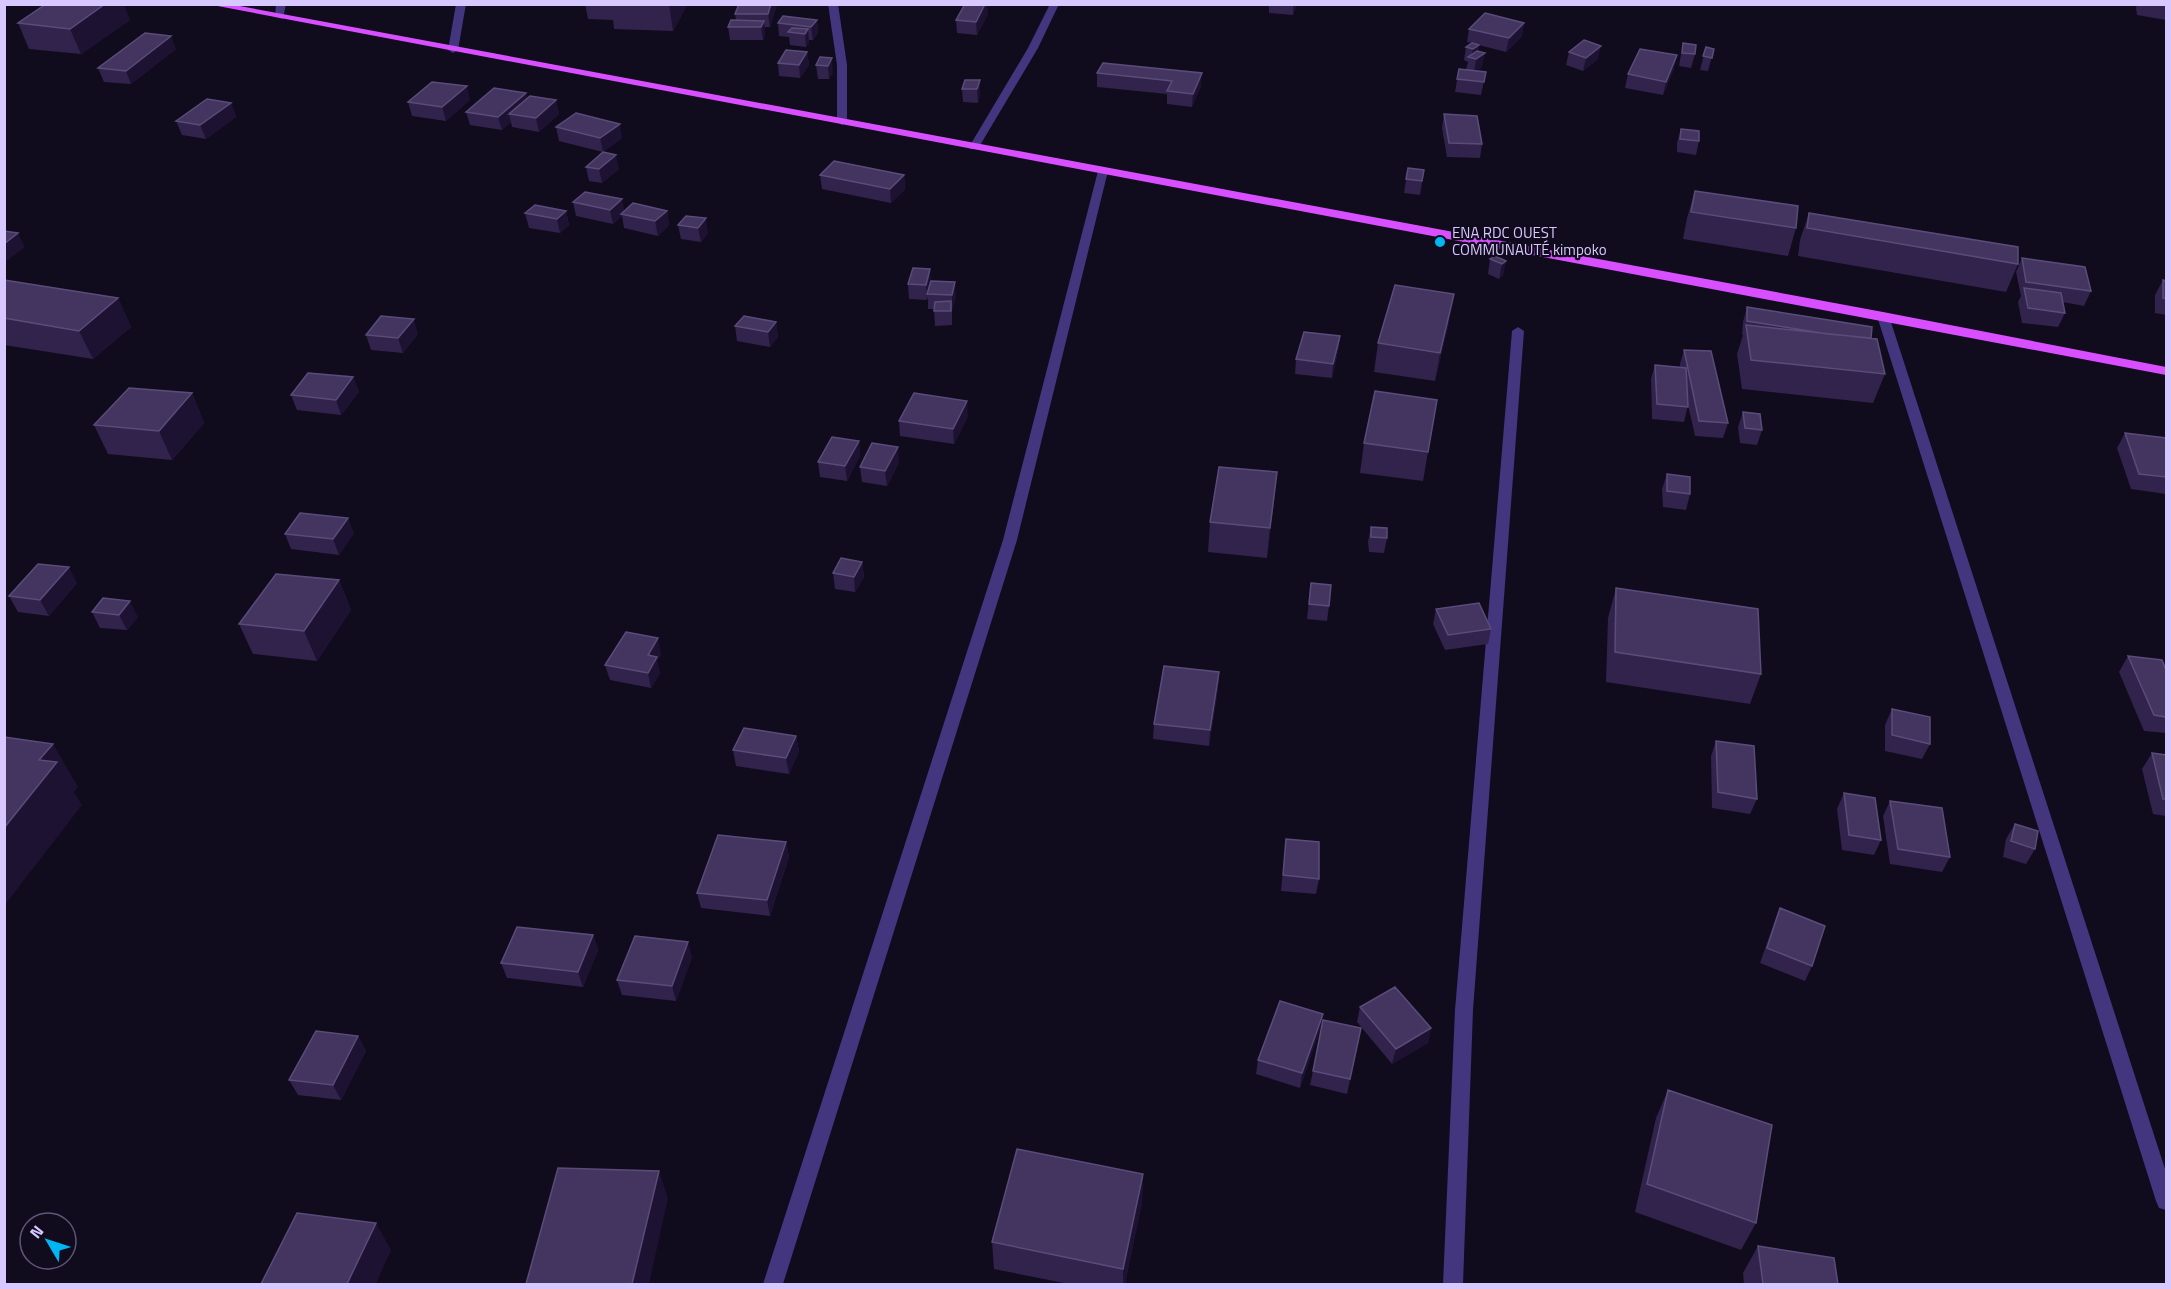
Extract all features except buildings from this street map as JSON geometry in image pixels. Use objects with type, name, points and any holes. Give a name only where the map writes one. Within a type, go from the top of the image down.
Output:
[{"type":"main road","points":[[211,4],[1883,316],[2166,371]]},
{"type":"street","points":[[280,17],[282,4]]},
{"type":"street","points":[[453,50],[461,4]]},
{"type":"street","points":[[833,4],[842,65],[842,122]]},
{"type":"street","points":[[974,147],[1033,48],[1055,4]]},
{"type":"street","points":[[773,1284],[1010,540],[1103,171]]},
{"type":"street","points":[[1883,316],[2166,1201]]},
{"type":"street","points":[[1453,1284],[1464,1010],[1518,331]]},
{"type":"place","name":"ENA RDC OUEST COMMUNAUTÉ kimpoko","points":[[1440,242]]}]
